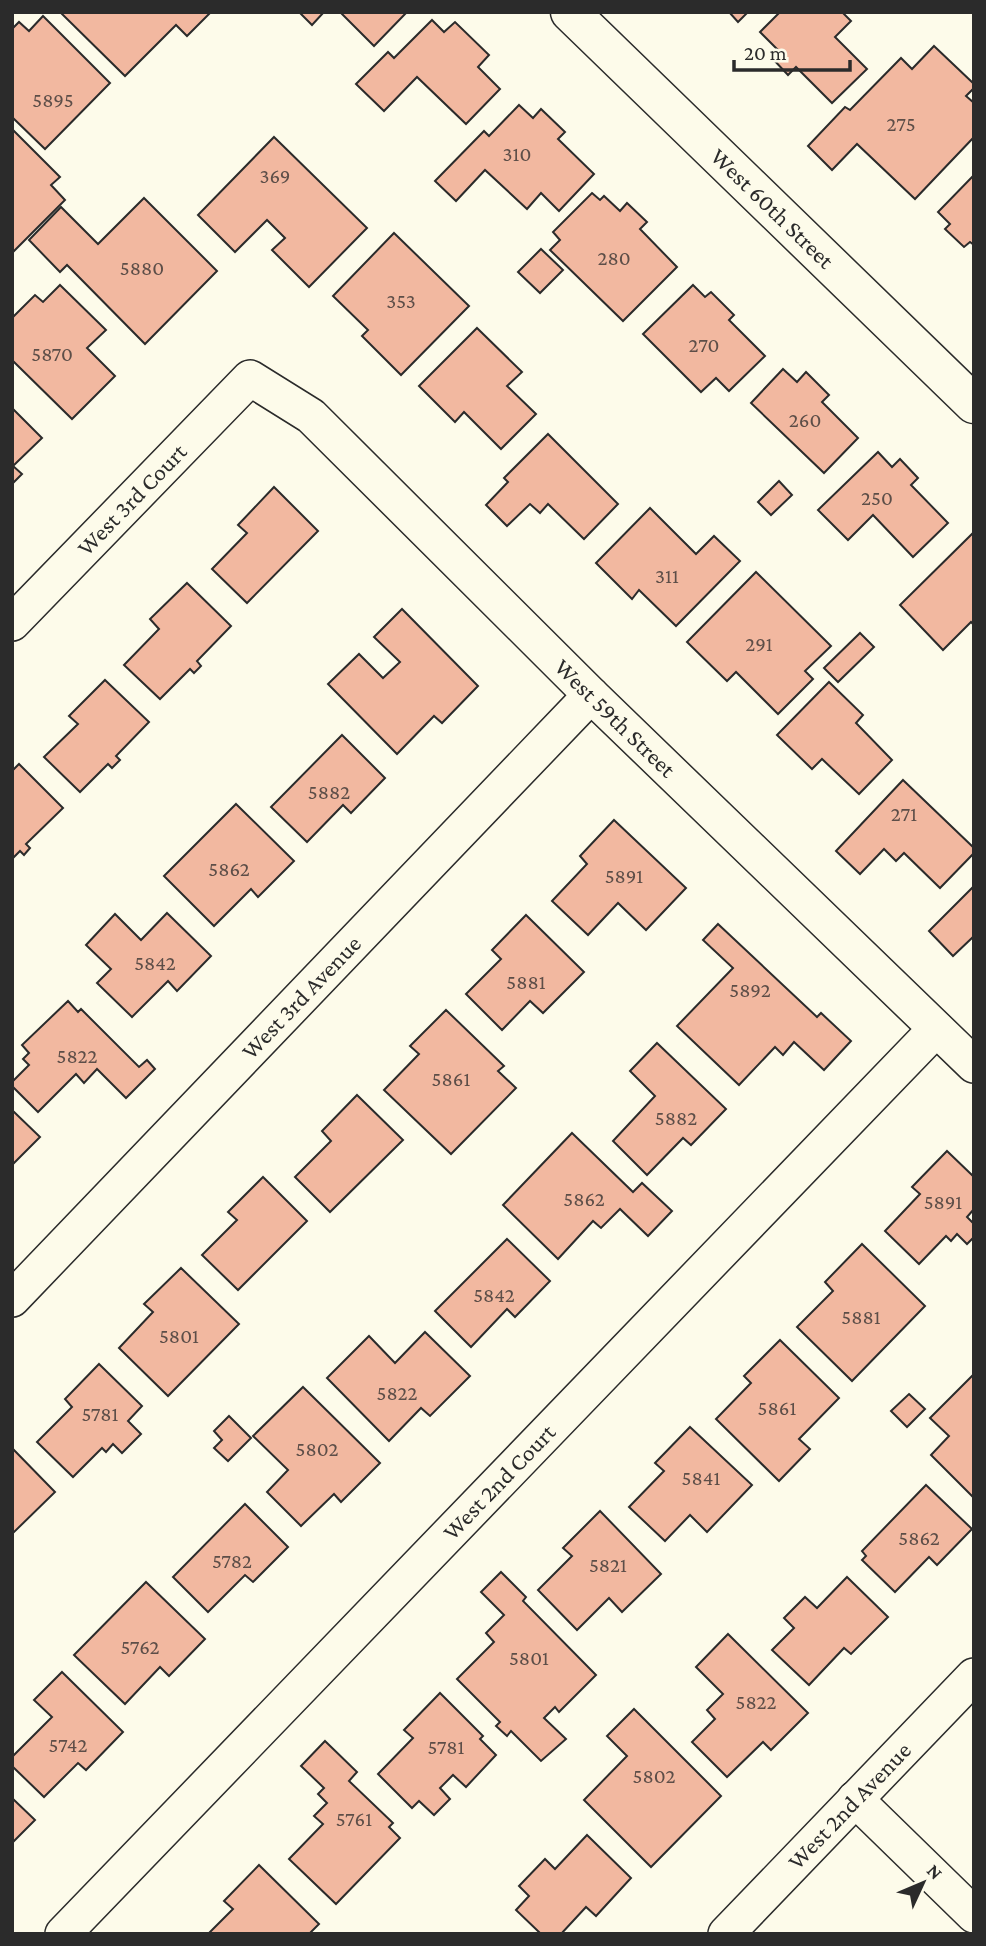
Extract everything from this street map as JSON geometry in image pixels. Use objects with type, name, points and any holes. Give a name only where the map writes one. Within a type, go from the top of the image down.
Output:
[{"type":"street","name":"West 60th Street","points":[[570,12],[974,404]]},
{"type":"street","name":"West 3rd Court","points":[[12,623],[250,378]]},
{"type":"street","name":"West 59th Street","points":[[250,378],[311,416],[591,695],[974,1065]]},
{"type":"street","name":"West 3rd Avenue","points":[[12,1299],[591,695]]},
{"type":"street","name":"West 2nd Court","points":[[63,1934],[936,1029]]},
{"type":"street","name":"West 2nd Avenue","points":[[726,1934],[974,1676]]},
{"type":"street","points":[[855,1799],[974,1915]]},
{"type":"building","points":[[60,12],[211,12],[187,36],[176,25],[125,76]]},
{"type":"building","points":[[299,12],[324,12],[312,25]]},
{"type":"building","points":[[340,12],[407,12],[374,46]]},
{"type":"building","points":[[729,12],[748,12],[738,22]]},
{"type":"building","points":[[780,12],[842,12],[851,21],[835,37],[867,69],[832,103],[796,67],[788,75],[771,57],[778,50],[760,32]]},
{"type":"building","points":[[43,16],[110,83],[45,149],[12,117],[12,29],[19,22],[29,31]]},
{"type":"building","points":[[432,20],[444,32],[455,22],[489,55],[478,67],[500,89],[466,124],[417,77],[384,111],[356,84],[388,52],[394,58]]},
{"type":"building","points":[[934,46],[974,84],[974,88],[966,96],[974,103],[974,137],[915,199],[857,144],[832,170],[808,146],[845,107],[850,110],[901,58],[912,69]]},
{"type":"building","points":[[519,105],[533,118],[541,109],[565,132],[558,139],[594,174],[559,211],[541,193],[527,209],[485,170],[456,201],[435,181],[484,131],[489,136]]},
{"type":"building","points":[[12,129],[60,177],[51,185],[65,200],[12,253]]},
{"type":"building","points":[[274,137],[367,228],[309,287],[272,250],[285,238],[267,220],[235,252],[198,215]]},
{"type":"building","points":[[974,175],[974,245],[970,242],[964,247],[945,229],[950,224],[938,212]]},
{"type":"building","points":[[592,193],[600,200],[604,196],[620,211],[627,203],[647,222],[640,229],[677,267],[623,321],[550,250],[560,240],[553,232]]},
{"type":"building","points":[[144,198],[217,271],[145,344],[67,265],[60,272],[29,240],[61,207],[98,244]]},
{"type":"building","points":[[394,233],[469,306],[401,375],[362,336],[368,330],[333,296]]},
{"type":"building","points":[[541,249],[563,270],[540,293],[518,272]]},
{"type":"building","points":[[60,285],[106,330],[87,348],[115,376],[72,419],[12,360],[12,318],[35,295],[43,302]]},
{"type":"building","points":[[693,285],[705,297],[711,292],[734,315],[729,320],[765,356],[729,391],[716,378],[701,392],[643,334]]},
{"type":"building","points":[[477,328],[522,372],[507,386],[536,414],[501,449],[464,412],[455,422],[419,386]]},
{"type":"building","points":[[783,369],[797,382],[806,372],[829,395],[822,402],[858,438],[824,473],[751,403]]},
{"type":"building","points":[[12,408],[42,438],[13,466],[22,474],[12,484]]},
{"type":"building","points":[[548,434],[618,504],[584,539],[548,504],[540,513],[530,504],[507,526],[486,505],[508,482],[504,478]]},
{"type":"building","points":[[878,452],[892,467],[900,459],[918,478],[911,485],[948,523],[913,557],[873,515],[848,540],[818,510]]},
{"type":"building","points":[[779,481],[792,495],[771,515],[758,502]]},
{"type":"building","points":[[274,487],[318,531],[247,603],[212,569],[247,533],[238,525]]},
{"type":"building","points":[[650,508],[696,554],[714,536],[740,561],[676,626],[639,590],[632,599],[596,563]]},
{"type":"building","points":[[974,532],[974,625],[971,622],[943,650],[900,605]]},
{"type":"building","points":[[756,572],[831,646],[805,671],[813,679],[778,714],[736,672],[727,681],[687,642]]},
{"type":"building","points":[[187,583],[231,626],[197,661],[201,666],[194,673],[190,669],[160,699],[124,665],[159,629],[150,619]]},
{"type":"building","points":[[402,609],[478,686],[442,723],[434,716],[397,754],[328,684],[359,654],[383,678],[400,662],[374,637]]},
{"type":"building","points":[[860,633],[874,647],[838,682],[824,668]]},
{"type":"building","points":[[105,680],[149,722],[116,756],[120,760],[112,768],[108,764],[80,792],[44,757],[78,724],[69,716]]},
{"type":"building","points":[[829,682],[863,715],[856,723],[892,760],[859,794],[822,759],[812,769],[777,735]]},
{"type":"building","points":[[342,735],[385,778],[351,813],[343,805],[307,842],[271,807]]},
{"type":"building","points":[[19,764],[63,808],[26,844],[30,848],[24,855],[20,851],[12,859],[12,771]]},
{"type":"building","points":[[903,780],[974,848],[974,853],[940,888],[904,853],[896,861],[884,849],[860,874],[836,851]]},
{"type":"building","points":[[236,804],[294,861],[258,897],[251,889],[214,926],[164,876]]},
{"type":"building","points":[[614,820],[686,888],[646,930],[618,903],[588,935],[552,901],[587,864],[580,856]]},
{"type":"building","points":[[974,886],[974,936],[953,956],[929,931]]},
{"type":"building","points":[[167,913],[211,956],[177,991],[168,981],[132,1017],[97,983],[111,969],[86,945],[115,914],[141,940]]},
{"type":"building","points":[[526,915],[584,972],[543,1013],[530,1001],[502,1030],[466,994],[501,959],[492,950]]},
{"type":"building","points":[[718,924],[817,1017],[821,1013],[851,1041],[824,1070],[794,1042],[783,1055],[775,1047],[739,1085],[677,1026],[733,968],[703,940]]},
{"type":"building","points":[[68,1001],[78,1012],[81,1009],[139,1067],[147,1060],[155,1069],[126,1098],[97,1069],[84,1083],[76,1074],[38,1112],[12,1086],[12,1082],[29,1065],[23,1059],[29,1053],[22,1045]]},
{"type":"building","points":[[446,1010],[504,1066],[498,1071],[516,1088],[451,1154],[384,1090],[419,1054],[410,1046]]},
{"type":"building","points":[[657,1043],[726,1109],[691,1145],[683,1138],[647,1175],[613,1141],[655,1096],[630,1071]]},
{"type":"building","points":[[357,1095],[403,1140],[330,1212],[295,1177],[331,1141],[322,1131]]},
{"type":"building","points":[[12,1110],[40,1137],[12,1165]]},
{"type":"building","points":[[572,1133],[633,1192],[642,1183],[672,1211],[648,1236],[620,1209],[601,1228],[593,1221],[558,1259],[503,1205]]},
{"type":"building","points":[[947,1151],[974,1177],[974,1209],[967,1217],[974,1224],[974,1237],[967,1244],[957,1234],[951,1241],[946,1236],[919,1264],[885,1231],[920,1194],[912,1187]]},
{"type":"building","points":[[263,1177],[307,1221],[238,1290],[202,1255],[237,1220],[228,1212]]},
{"type":"building","points":[[507,1239],[550,1281],[515,1317],[507,1309],[471,1347],[435,1311]]},
{"type":"building","points":[[862,1244],[925,1306],[852,1381],[797,1327],[833,1291],[825,1282]]},
{"type":"building","points":[[181,1268],[239,1324],[168,1396],[119,1348],[153,1312],[144,1304]]},
{"type":"building","points":[[425,1332],[470,1376],[430,1416],[421,1408],[389,1441],[327,1378],[369,1336],[395,1363]]},
{"type":"building","points":[[780,1340],[839,1398],[799,1439],[810,1449],[779,1481],[716,1419],[751,1383],[744,1376]]},
{"type":"building","points":[[99,1364],[142,1406],[128,1421],[141,1434],[122,1453],[113,1444],[106,1452],[102,1448],[73,1477],[37,1442],[72,1407],[65,1399]]},
{"type":"building","points":[[974,1374],[974,1498],[931,1455],[949,1436],[930,1418]]},
{"type":"building","points":[[303,1387],[380,1463],[341,1502],[334,1494],[301,1526],[267,1492],[288,1470],[253,1436]]},
{"type":"building","points":[[909,1394],[925,1409],[907,1427],[891,1411]]},
{"type":"building","points":[[229,1416],[251,1438],[228,1461],[214,1448],[222,1440],[214,1431]]},
{"type":"building","points":[[690,1427],[752,1485],[707,1532],[690,1515],[665,1541],[629,1507],[664,1471],[655,1463]]},
{"type":"building","points":[[12,1448],[55,1492],[12,1534]]},
{"type":"building","points":[[926,1485],[972,1529],[937,1565],[929,1557],[895,1592],[862,1560],[866,1556],[862,1551]]},
{"type":"building","points":[[245,1504],[288,1547],[253,1582],[245,1575],[208,1612],[173,1577]]},
{"type":"building","points":[[600,1511],[661,1574],[622,1612],[609,1598],[577,1630],[538,1590],[572,1556],[563,1548]]},
{"type":"building","points":[[501,1572],[526,1597],[523,1601],[596,1675],[559,1712],[555,1707],[544,1718],[566,1739],[541,1761],[511,1731],[507,1736],[496,1726],[500,1722],[457,1679],[494,1642],[486,1633],[504,1615],[481,1592]]},
{"type":"building","points":[[847,1577],[888,1617],[851,1654],[844,1648],[809,1685],[772,1650],[794,1628],[784,1618],[805,1597],[817,1608]]},
{"type":"building","points":[[146,1582],[205,1639],[169,1676],[160,1667],[125,1704],[74,1655]]},
{"type":"building","points":[[728,1634],[808,1713],[771,1750],[763,1742],[727,1777],[692,1742],[715,1719],[707,1710],[723,1694],[696,1667]]},
{"type":"building","points":[[62,1672],[123,1732],[86,1770],[78,1763],[44,1797],[12,1766],[12,1757],[52,1717],[34,1700]]},
{"type":"building","points":[[440,1693],[483,1736],[480,1739],[496,1755],[466,1787],[453,1775],[440,1788],[450,1799],[434,1815],[419,1801],[412,1808],[378,1774],[413,1738],[404,1730]]},
{"type":"building","points":[[634,1709],[721,1796],[651,1867],[584,1800],[627,1756],[607,1736]]},
{"type":"building","points":[[325,1741],[357,1772],[349,1781],[393,1823],[389,1827],[400,1838],[336,1904],[289,1859],[323,1824],[314,1816],[327,1803],[318,1794],[324,1788],[301,1766]]},
{"type":"building","points":[[12,1798],[35,1820],[12,1843]]},
{"type":"building","points":[[587,1835],[631,1878],[596,1916],[586,1907],[561,1934],[541,1934],[516,1910],[529,1896],[519,1886],[545,1859],[555,1869]]},
{"type":"building","points":[[259,1865],[319,1924],[309,1934],[208,1934],[233,1909],[224,1901]]}]
